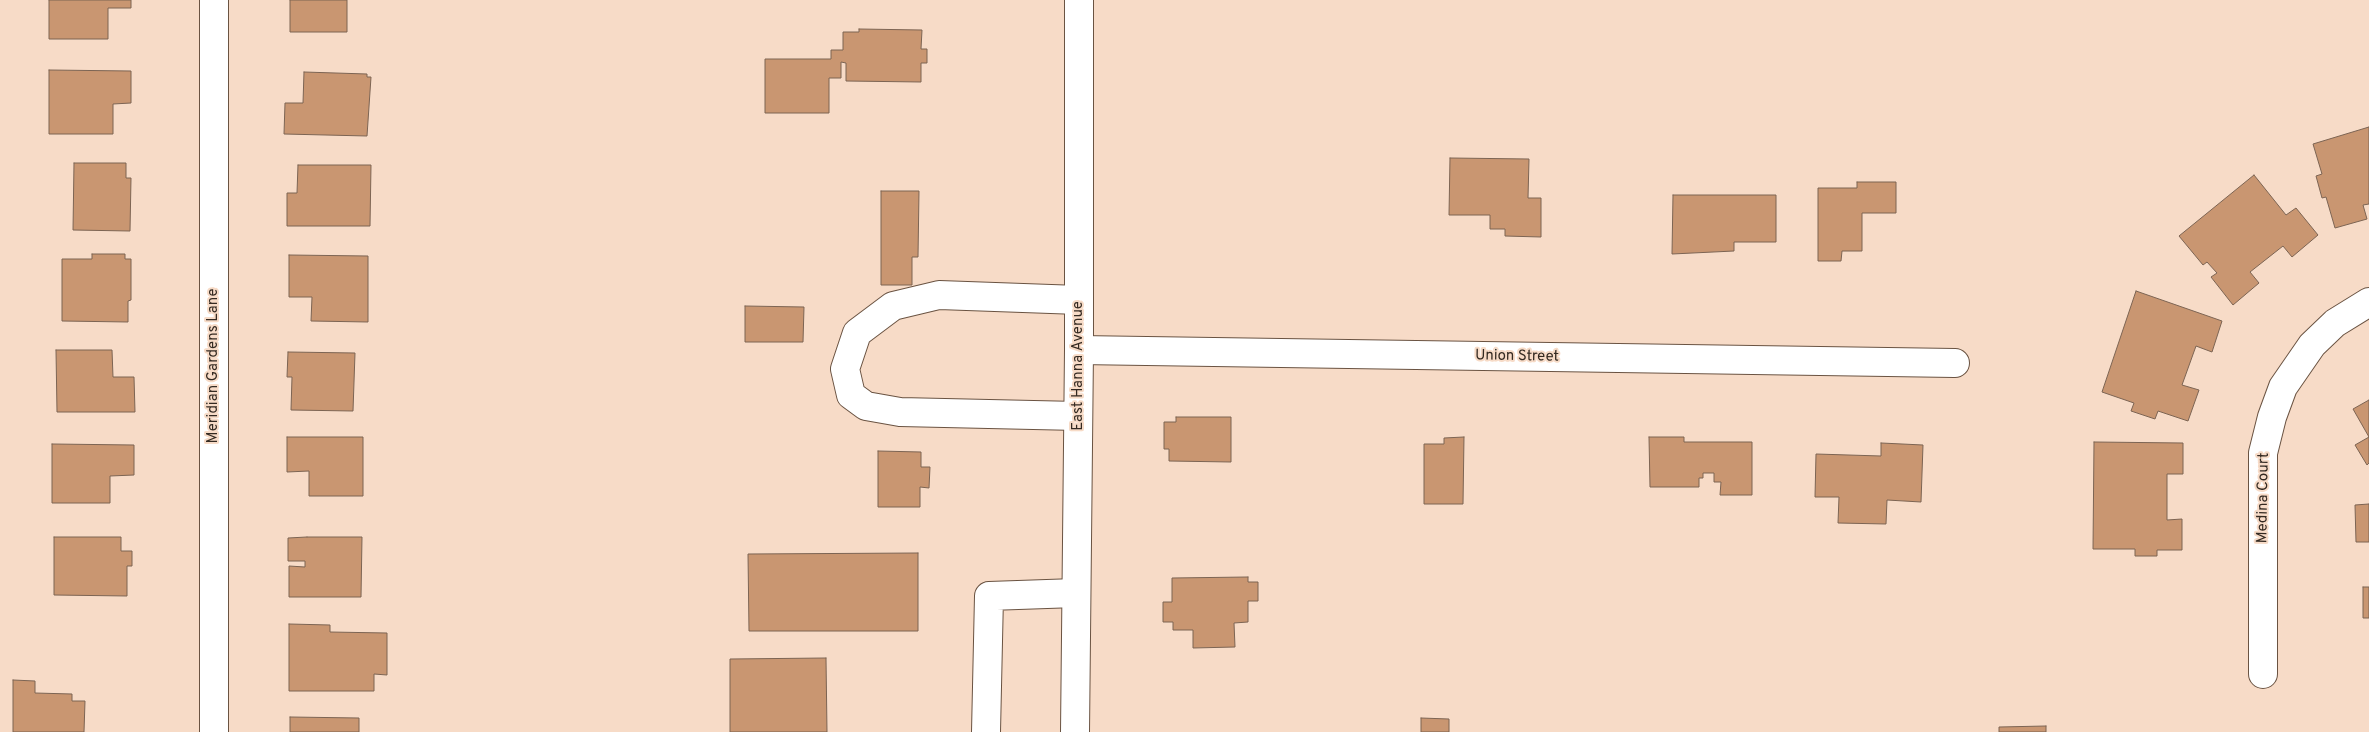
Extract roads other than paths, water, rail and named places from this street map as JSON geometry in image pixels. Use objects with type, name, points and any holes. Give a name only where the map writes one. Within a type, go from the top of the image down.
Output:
[{"type":"street","name":"Meridian Gardens Lane","points":[[214,0],[214,732]]},
{"type":"street","name":"East Hanna Avenue","points":[[1075,732],[1079,350],[1079,0]]},
{"type":"street","points":[[1078,416],[900,412],[866,406],[851,395],[846,369],[857,333],[893,306],[939,295],[1079,300]]},
{"type":"street","name":"Medina Court","points":[[2263,674],[2263,453],[2272,417],[2283,387],[2312,345],[2335,323],[2369,302]]},
{"type":"street","name":"Union Street","points":[[1079,350],[1955,363]]},
{"type":"street","points":[[986,732],[989,596],[1076,593]]}]
